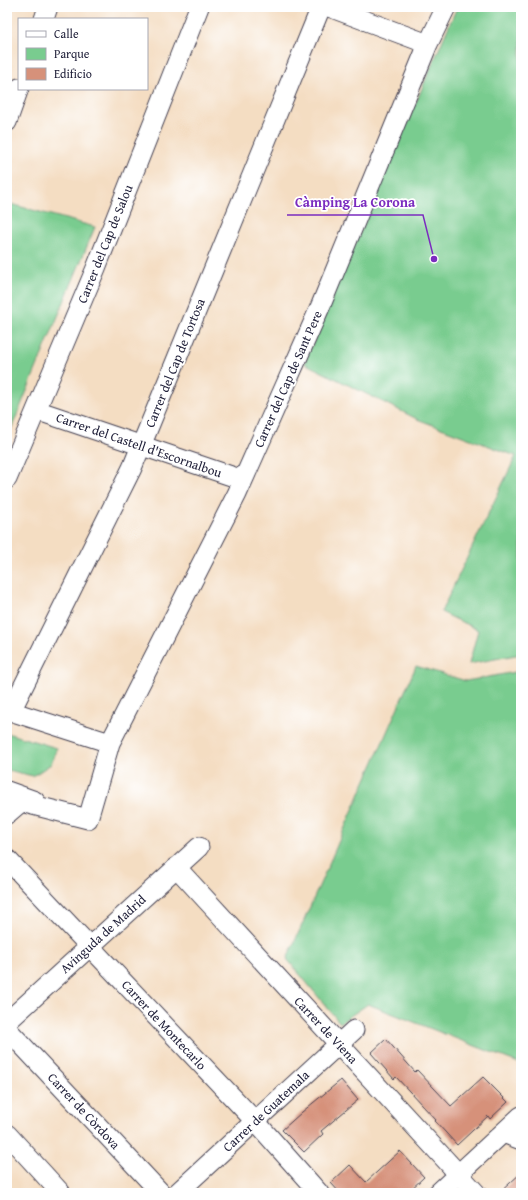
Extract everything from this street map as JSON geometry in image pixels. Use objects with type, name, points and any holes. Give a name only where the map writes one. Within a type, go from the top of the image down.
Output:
[{"type":"street","points":[[44,18],[48,7]]},
{"type":"street","name":"Carrer del Cap de Salou","points":[[7,479],[96,268],[199,7]]},
{"type":"street","name":"Carrer del Cap de Tortosa","points":[[9,711],[142,446],[321,7]]},
{"type":"street","points":[[329,7],[428,44]]},
{"type":"street","name":"Carrer del Cap de Sant Pere","points":[[88,819],[110,742],[243,480],[321,305],[428,44],[446,7]]},
{"type":"street","points":[[7,122],[18,90]]},
{"type":"street","name":"Carrer del Castell d'Escornalbou","points":[[36,410],[243,480]]},
{"type":"street","points":[[9,711],[110,742]]},
{"type":"street","points":[[7,791],[88,819]]},
{"type":"street","points":[[7,814],[21,802],[88,819]]},
{"type":"street","name":"Avinguda de Madrid","points":[[7,1022],[199,846]]},
{"type":"street","name":"Carrer de Montecarlo","points":[[7,859],[255,1121],[319,1193]]},
{"type":"street","name":"Carrer de Viena","points":[[176,867],[476,1193]]},
{"type":"street","name":"Carrer de Còrdova","points":[[7,1029],[161,1193]]},
{"type":"street","name":"Carrer de Guatemala","points":[[177,1193],[354,1030]]},
{"type":"street","points":[[438,1193],[521,1116]]},
{"type":"street","points":[[503,1133],[521,1140]]},
{"type":"street","points":[[7,1134],[61,1193]]},
{"type":"green space","points":[[457,7],[521,7],[521,654],[469,664],[478,630],[441,612],[516,456],[417,419],[304,363]]},
{"type":"green space","points":[[7,203],[95,227],[7,439]]},
{"type":"green space","points":[[416,666],[466,681],[521,671],[521,1064],[368,1004],[340,1023],[287,959]]},
{"type":"green space","points":[[7,733],[57,748],[51,764],[33,776],[7,770]]},
{"type":"building","points":[[386,1039],[415,1072],[417,1070],[451,1106],[483,1077],[508,1102],[490,1119],[488,1116],[457,1145],[396,1077],[394,1079],[371,1053]]},
{"type":"building","points":[[341,1080],[358,1100],[321,1131],[323,1134],[304,1152],[282,1130]]},
{"type":"building","points":[[400,1151],[424,1177],[407,1193],[340,1193],[331,1183],[350,1165],[366,1182]]},
{"type":"building","points":[[521,1173],[521,1193],[499,1193]]},
{"type":"place","name":"Càmping La Corona","points":[[434,259]]}]
